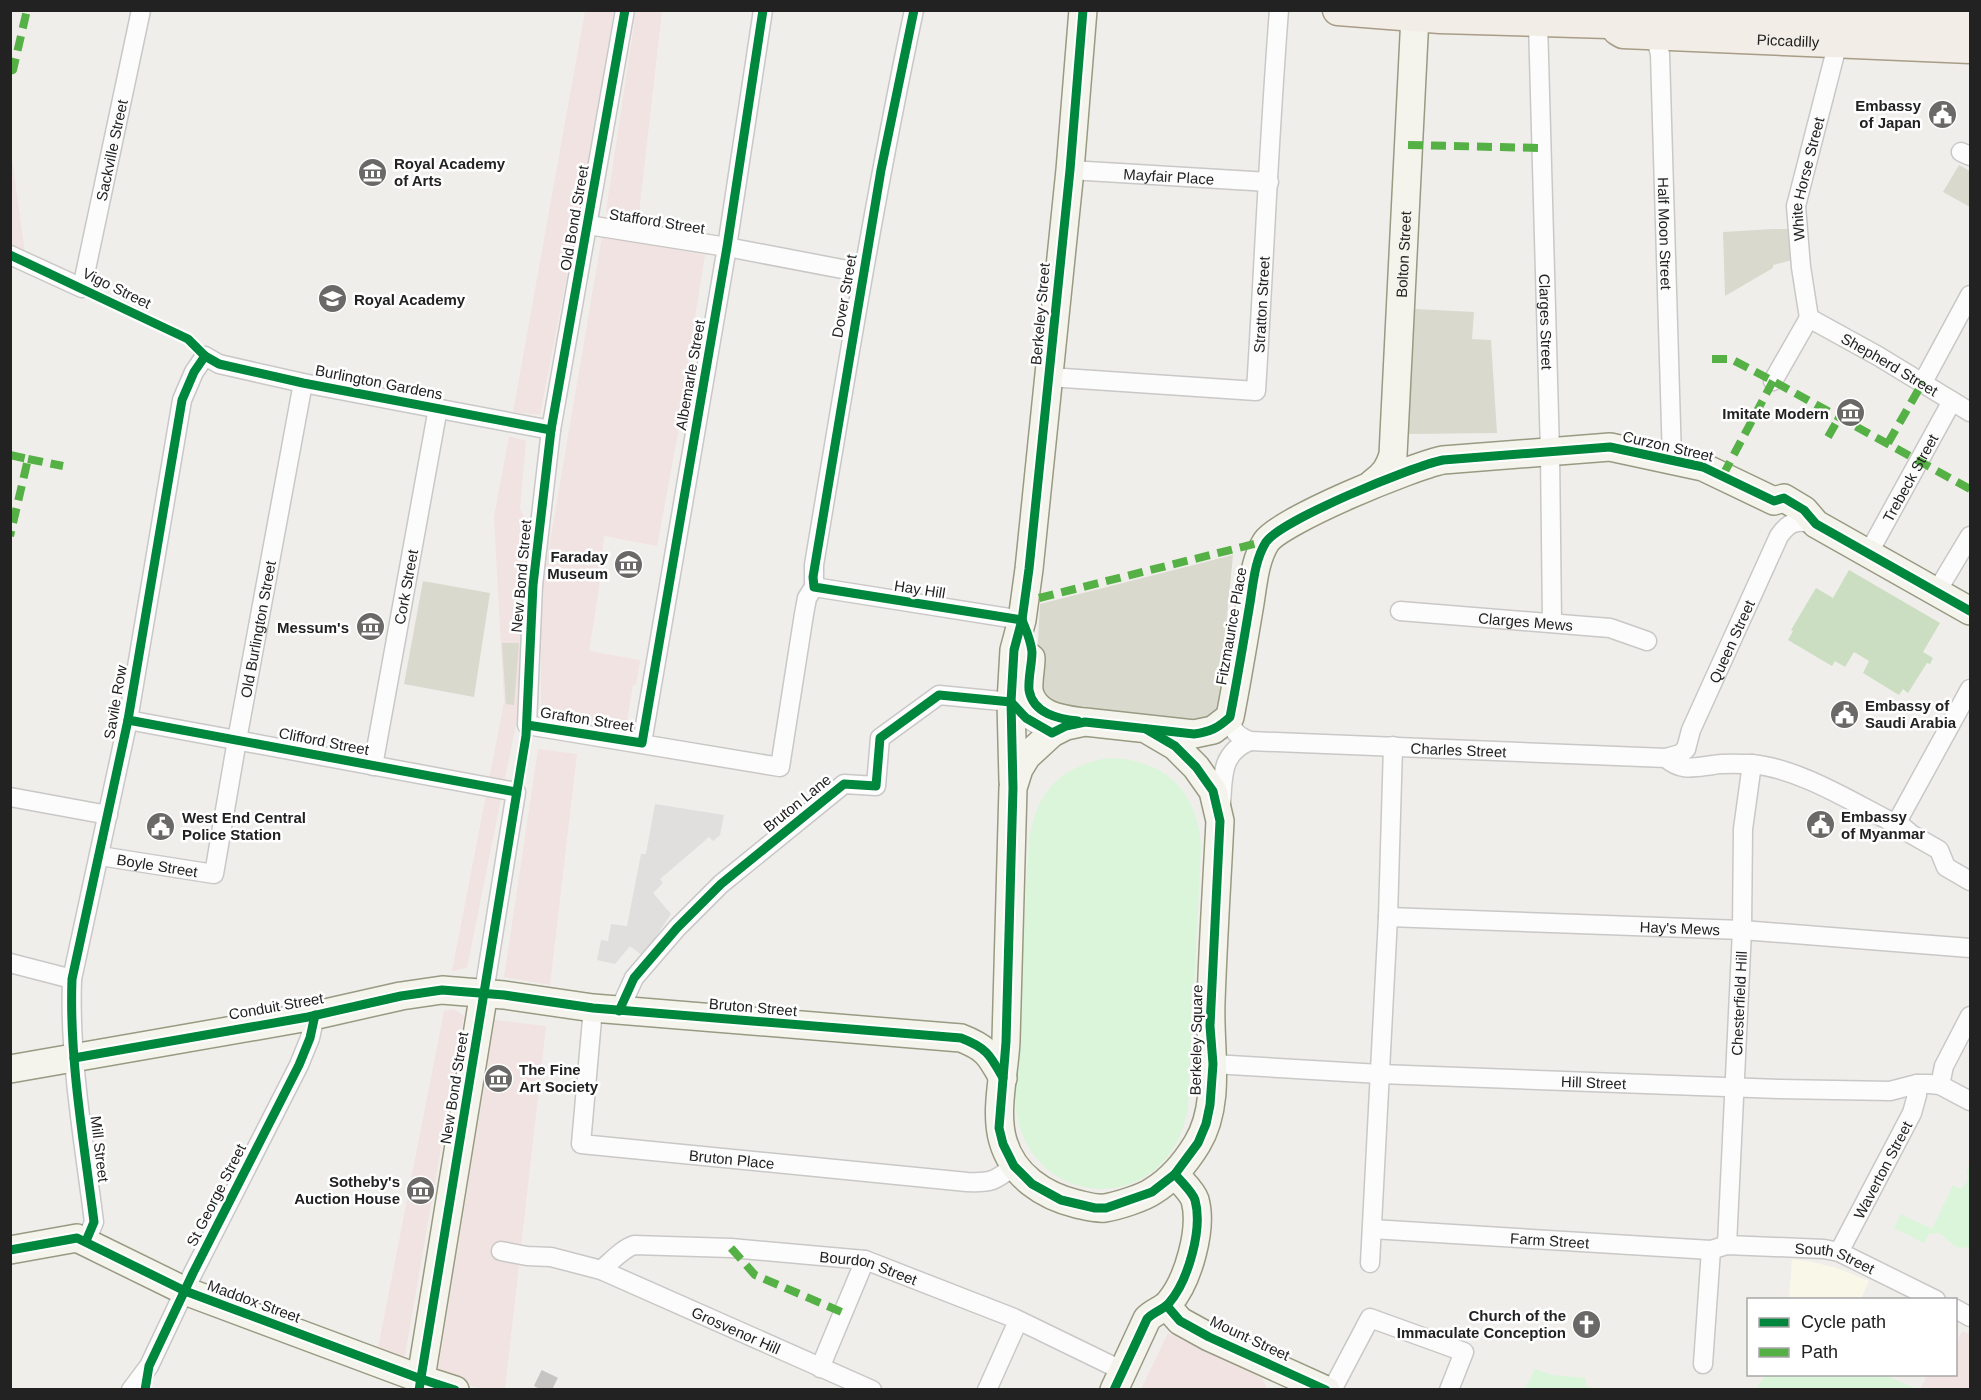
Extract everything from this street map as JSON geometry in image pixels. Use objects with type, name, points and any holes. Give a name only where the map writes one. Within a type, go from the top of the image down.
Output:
[{"type":"main road","name":"Piccadilly","points":[[1338,10],[1538,22],[1608,23],[1623,15],[1646,25],[1838,42],[1971,48]]},
{"type":"main road","name":"Piccadilly","points":[[1646,25],[1667,13],[1837,15],[1971,22]]},
{"type":"street","name":"Sackville Street","points":[[82,288],[141,10]]},
{"type":"street","name":"Old Bond Street","points":[[551,430],[625,10]]},
{"type":"street","name":"Albemarle Street","points":[[642,743],[727,247],[763,10]]},
{"type":"street","name":"Dover Street","points":[[814,587],[814,565],[863,273],[914,10]]},
{"type":"street","name":"Berkeley Street","points":[[1013,788],[1011,702],[1014,650],[1022,620],[1049,377],[1070,170],[1083,10]]},
{"type":"street","name":"Stratton Street","points":[[1049,377],[1256,391],[1279,10]]},
{"type":"street","name":"Bolton Street","points":[[1370,486],[1389,468],[1393,455],[1415,16]]},
{"type":"street","name":"Clarges Street","points":[[1538,22],[1550,452],[1552,622]]},
{"type":"street","name":"Half Moon Street","points":[[1646,25],[1660,54],[1672,460]]},
{"type":"street","name":"White Horse Street","points":[[1809,318],[1801,267],[1796,206],[1838,42]]},
{"type":"street","name":"Mayfair Place","points":[[1070,170],[1269,182]]},
{"type":"street","name":"Stafford Street","points":[[588,225],[727,247],[863,273]]},
{"type":"street","name":"Vigo Street","points":[[10,255],[82,288]]},
{"type":"street","points":[[1923,382],[1971,295]]},
{"type":"street","points":[[1773,381],[1809,318]]},
{"type":"street","name":"Shepherd Street","points":[[1809,318],[1923,382],[1971,412]]},
{"type":"street","name":"Burlington Gardens","points":[[205,356],[219,364],[303,383],[551,430]]},
{"type":"street","name":"Savile Row","points":[[74,1058],[72,979],[128,720],[182,400],[194,372],[205,356]]},
{"type":"street","name":"Old Burlington Street","points":[[214,874],[303,383]]},
{"type":"street","name":"Trebeck Street","points":[[1868,554],[1952,401]]},
{"type":"street","name":"Cork Street","points":[[373,766],[438,408]]},
{"type":"street","name":"New Bond Street","points":[[527,725],[533,585],[551,430]]},
{"type":"street","name":"Curzon Street","points":[[1266,542],[1291,524],[1406,470],[1443,460],[1610,447],[1703,467],[1774,501],[1784,498],[1804,510],[1815,524],[1971,611]]},
{"type":"street","points":[[1774,501],[1780,522],[1779,536]]},
{"type":"street","points":[[1779,536],[1785,527],[1798,521],[1815,524]]},
{"type":"street","name":"Queen Street","points":[[1686,749],[1691,730],[1779,536]]},
{"type":"street","points":[[1937,591],[1971,536]]},
{"type":"street","name":"Fitzmaurice Place","points":[[1230,717],[1256,567],[1266,542]]},
{"type":"street","name":"Grafton Street","points":[[527,725],[780,767],[807,598],[814,587]]},
{"type":"street","name":"Hay Hill","points":[[814,587],[1022,620]]},
{"type":"street","name":"Clarges Mews","points":[[1400,611],[1610,628],[1647,641]]},
{"type":"street","name":"Berkeley Street","points":[[1022,620],[1032,652],[1029,691],[1034,703],[1055,718],[1084,723]]},
{"type":"street","points":[[1897,822],[1971,689]]},
{"type":"street","name":"Bruton Lane","points":[[606,1010],[677,928],[721,884],[844,784],[876,786],[880,738],[939,695],[1011,702]]},
{"type":"street","points":[[1011,702],[1026,718],[1052,733]]},
{"type":"street","points":[[1146,729],[1194,734],[1208,732],[1220,726],[1230,717],[1235,733],[1250,741]]},
{"type":"street","name":"Clifford Street","points":[[128,720],[516,792]]},
{"type":"street","name":"Berkeley Square","points":[[1084,723],[1146,729],[1175,746],[1196,767],[1213,790],[1220,821],[1211,1014],[1213,1064],[1206,1124],[1198,1143],[1175,1174],[1152,1192],[1106,1208],[1095,1208],[1060,1200],[1043,1192],[1014,1166],[999,1128],[1007,1014],[1013,788],[1027,756],[1052,733],[1066,726],[1084,723]]},
{"type":"street","points":[[1220,821],[1226,762],[1236,748],[1250,741]]},
{"type":"street","name":"Charles Street","points":[[1250,741],[1666,758],[1680,754],[1686,749]]},
{"type":"street","points":[[1371,1263],[1388,917],[1393,746]]},
{"type":"street","points":[[1686,749],[1713,765]]},
{"type":"street","name":"Charles Street","points":[[1666,758],[1674,766],[1701,768],[1713,765],[1752,764],[1798,777],[1835,792],[1888,820],[1897,822],[1911,834],[1939,850],[1946,867],[1971,881]]},
{"type":"street","name":"Chesterfield Hill","points":[[1703,1364],[1719,1248],[1733,1087],[1742,930],[1743,829],[1752,764]]},
{"type":"street","name":"New Bond Street","points":[[420,1384],[516,792]]},
{"type":"street","points":[[10,797],[108,815]]},
{"type":"street","name":"Boyle Street","points":[[100,855],[214,874]]},
{"type":"street","name":"Hay's Mews","points":[[1388,917],[1742,930],[1971,948]]},
{"type":"street","points":[[10,963],[72,979]]},
{"type":"street","name":"Conduit Street","points":[[10,1069],[315,1015],[401,996],[442,990],[484,992]]},
{"type":"street","name":"Bruton Street","points":[[484,992],[606,1010],[961,1038],[974,1043],[988,1053],[1003,1078]]},
{"type":"street","name":"Bruton Place","points":[[606,1010],[581,1144],[967,1182],[989,1183],[1014,1166]]},
{"type":"street","name":"Bruton Street","points":[[961,1038],[990,1029],[1007,1014]]},
{"type":"street","name":"St George Street","points":[[131,1389],[149,1366],[299,1065],[310,1038],[315,1015]]},
{"type":"street","points":[[1940,1085],[1944,1066],[1971,1016]]},
{"type":"street","name":"Mill Street","points":[[74,1058],[94,1222],[86,1241]]},
{"type":"street","name":"Hill Street","points":[[1213,1064],[1380,1074],[1733,1087],[1890,1091],[1917,1084],[1940,1085],[1971,1101]]},
{"type":"street","name":"Waverton Street","points":[[1839,1252],[1912,1113],[1917,1095],[1917,1084]]},
{"type":"street","points":[[1118,1380],[1147,1319],[1167,1306],[1185,1279],[1197,1220],[1195,1199],[1175,1174]]},
{"type":"street","name":"Farm Street","points":[[1372,1229],[1719,1248]]},
{"type":"street","name":"Maddox Street","points":[[10,1250],[77,1238],[185,1292],[420,1384],[455,1389]]},
{"type":"street","name":"Bourdon Street","points":[[601,1270],[620,1256],[626,1248],[634,1245],[730,1248],[865,1260],[1018,1321],[1118,1380]]},
{"type":"street","name":"South Street","points":[[1719,1248],[1824,1249],[1839,1252],[1934,1298]]},
{"type":"street","name":"Grosvenor Hill","points":[[501,1251],[527,1256],[551,1257],[601,1270],[872,1389]]},
{"type":"street","points":[[820,1368],[865,1260]]},
{"type":"street","name":"Mount Street","points":[[1167,1306],[1180,1321],[1284,1381],[1326,1389]]},
{"type":"street","points":[[1957,1310],[1971,1317]]},
{"type":"street","points":[[1332,1389],[1370,1318],[1464,1352],[1449,1389]]},
{"type":"street","points":[[987,1389],[1018,1321]]},
{"type":"street","name":"St George Street","points":[[145,1389],[149,1366]]},
{"type":"shaded area","points":[[585,11],[614,11],[579,213],[540,415],[513,412]]},
{"type":"shaded area","points":[[636,11],[662,11],[638,222],[613,220],[606,211]]},
{"type":"shaded area","points":[[11,152],[25,253],[11,246]]},
{"type":"shaded area","points":[[1959,165],[1970,171],[1970,207],[1943,192]]},
{"type":"shaded area","points":[[1792,229],[1792,260],[1773,265],[1773,268],[1725,296],[1723,232]]},
{"type":"shaded area","points":[[602,236],[705,255],[688,361],[691,363],[657,546],[604,536],[589,651],[640,660],[626,727],[623,728],[541,712],[541,595]]},
{"type":"shaded area","points":[[1415,309],[1474,312],[1472,339],[1491,340],[1497,433],[1407,434]]},
{"type":"shaded area","points":[[509,436],[526,441],[520,508],[528,526],[519,709],[467,968],[452,971],[504,702],[494,517]]},
{"type":"shaded area","points":[[1233,555],[1217,719],[1212,724],[1043,704],[1035,696],[1040,604]]},
{"type":"shaded area","points":[[423,581],[490,593],[474,697],[404,684]]},
{"type":"shaded area","points":[[502,643],[519,643],[514,705],[506,704]]},
{"type":"shaded area","points":[[538,749],[577,754],[550,985],[504,977]]},
{"type":"shaded area","points":[[655,804],[724,815],[720,835],[713,841],[709,837],[660,879],[663,883],[653,893],[671,914],[643,956],[630,946],[615,964],[597,960],[601,940],[608,941],[611,924],[627,926],[641,854],[646,854]]},
{"type":"shaded area","points":[[454,1009],[464,1016],[405,1355],[398,1360],[377,1353],[444,1011]]},
{"type":"shaded area","points":[[495,1020],[546,1026],[505,1389],[483,1389],[437,1377]]},
{"type":"shaded area","points":[[1792,1259],[1837,1268],[1869,1281],[1861,1298],[1789,1298]]},
{"type":"shaded area","points":[[1962,1331],[1970,1334],[1970,1389],[1920,1389],[1926,1376],[1957,1376],[1957,1343]]},
{"type":"shaded area","points":[[1168,1333],[1262,1378],[1267,1389],[1141,1389]]},
{"type":"green space","points":[[1849,570],[1940,623],[1923,652],[1933,658],[1930,664],[1927,663],[1908,693],[1903,689],[1899,695],[1863,673],[1869,661],[1854,652],[1845,667],[1835,661],[1832,666],[1788,640],[1793,631],[1791,630],[1816,588],[1833,598]]},
{"type":"green space","points":[[1107,758],[1145,764],[1161,771],[1175,782],[1193,810],[1199,828],[1201,849],[1188,1107],[1176,1144],[1154,1170],[1127,1185],[1097,1189],[1067,1182],[1042,1164],[1023,1136],[1015,1098],[1029,839],[1032,822],[1044,795],[1053,784],[1076,768]]},
{"type":"green space","points":[[1970,1163],[1970,1249],[1958,1248],[1939,1233],[1929,1234],[1924,1243],[1894,1228],[1901,1214],[1932,1229],[1953,1185],[1961,1189],[1967,1182],[1966,1172]]},
{"type":"green space","points":[[1535,1369],[1552,1375],[1586,1378],[1586,1386],[1598,1389],[1525,1389]]},
{"type":"green space","points":[[1765,1376],[1887,1376],[1917,1389],[1756,1389]]},
{"type":"tunnel","points":[[542,1390],[553,1367]]},
{"type":"marked path","points":[[10,71],[13,70],[27,10]]},
{"type":"marked path","points":[[1408,145],[1541,148]]},
{"type":"marked path","points":[[1712,359],[1731,359],[1970,489]]},
{"type":"marked path","points":[[1723,475],[1773,381]]},
{"type":"marked path","points":[[1888,443],[1923,382]]},
{"type":"marked path","points":[[1828,437],[1840,416]]},
{"type":"marked path","points":[[10,455],[28,459],[10,536]]},
{"type":"marked path","points":[[28,459],[63,466]]},
{"type":"marked path","points":[[1039,598],[1266,541]]},
{"type":"marked path","points":[[731,1248],[755,1275],[844,1313]]},
{"type":"cycle path","points":[[419,1390],[526,736],[533,585],[551,430],[625,10]]},
{"type":"cycle path","points":[[527,725],[642,743],[727,247],[763,10]]},
{"type":"cycle path","points":[[914,10],[881,170],[813,577],[814,587],[1022,620]]},
{"type":"cycle path","points":[[1083,10],[1070,170],[1029,569],[1022,620],[1014,650],[1011,702],[1013,788],[1006,1042],[999,1128],[1003,1144],[1014,1166],[1032,1184],[1061,1200],[1095,1208],[1106,1208],[1152,1192],[1175,1174],[1198,1143],[1206,1124],[1210,1105],[1213,1064],[1210,1026],[1220,821],[1213,791],[1196,767],[1175,746],[1146,729]]},
{"type":"cycle path","points":[[10,255],[188,339],[205,356],[219,364],[303,383],[551,430]]},
{"type":"cycle path","points":[[86,1241],[94,1222],[75,1070],[72,979],[128,720],[182,400],[194,372],[205,356]]},
{"type":"cycle path","points":[[619,1011],[634,978],[677,928],[721,884],[844,784],[876,786],[880,738],[939,695],[1011,702],[1026,718],[1052,733],[1066,726],[1085,722],[1194,734],[1209,731],[1222,724],[1230,717],[1254,574],[1266,542],[1277,532],[1321,508],[1427,464],[1443,460],[1610,447],[1703,467],[1774,501],[1784,498],[1804,510],[1816,524],[1970,611]]},
{"type":"cycle path","points":[[1022,620],[1032,652],[1029,685],[1031,698],[1041,710],[1048,714],[1078,721]]},
{"type":"cycle path","points":[[128,720],[516,792]]},
{"type":"cycle path","points":[[74,1058],[308,1017],[401,996],[442,990],[504,995],[593,1008],[961,1038],[977,1045],[987,1053],[1003,1078]]},
{"type":"cycle path","points":[[145,1390],[149,1366],[193,1273],[299,1065],[310,1038],[315,1015]]},
{"type":"cycle path","points":[[1114,1390],[1147,1319],[1167,1305],[1176,1293],[1192,1254],[1197,1225],[1195,1200],[1175,1174]]},
{"type":"cycle path","points":[[10,1250],[77,1238],[185,1291],[455,1390]]},
{"type":"cycle path","points":[[1167,1306],[1180,1321],[1209,1337],[1326,1390]]},
{"type":"place","name":"Embassy of Japan","points":[[1942,114]]},
{"type":"place","name":"Royal Academy of Arts","points":[[373,172]]},
{"type":"place","name":"Royal Academy","points":[[333,299]]},
{"type":"place","name":"Imitate Modern","points":[[1850,413]]},
{"type":"place","name":"Faraday Museum","points":[[629,565]]},
{"type":"place","name":"Messum's","points":[[370,627]]},
{"type":"place","name":"Embassy of Saudi Arabia","points":[[1844,714]]},
{"type":"place","name":"Embassy of Myanmar","points":[[1820,825]]},
{"type":"place","name":"West End Central Police Station","points":[[161,826]]},
{"type":"place","name":"The Fine Art Society","points":[[498,1078]]},
{"type":"place","name":"Sotheby's Auction House","points":[[421,1190]]},
{"type":"place","name":"Church of the Immaculate Conception","points":[[1587,1324]]}]
